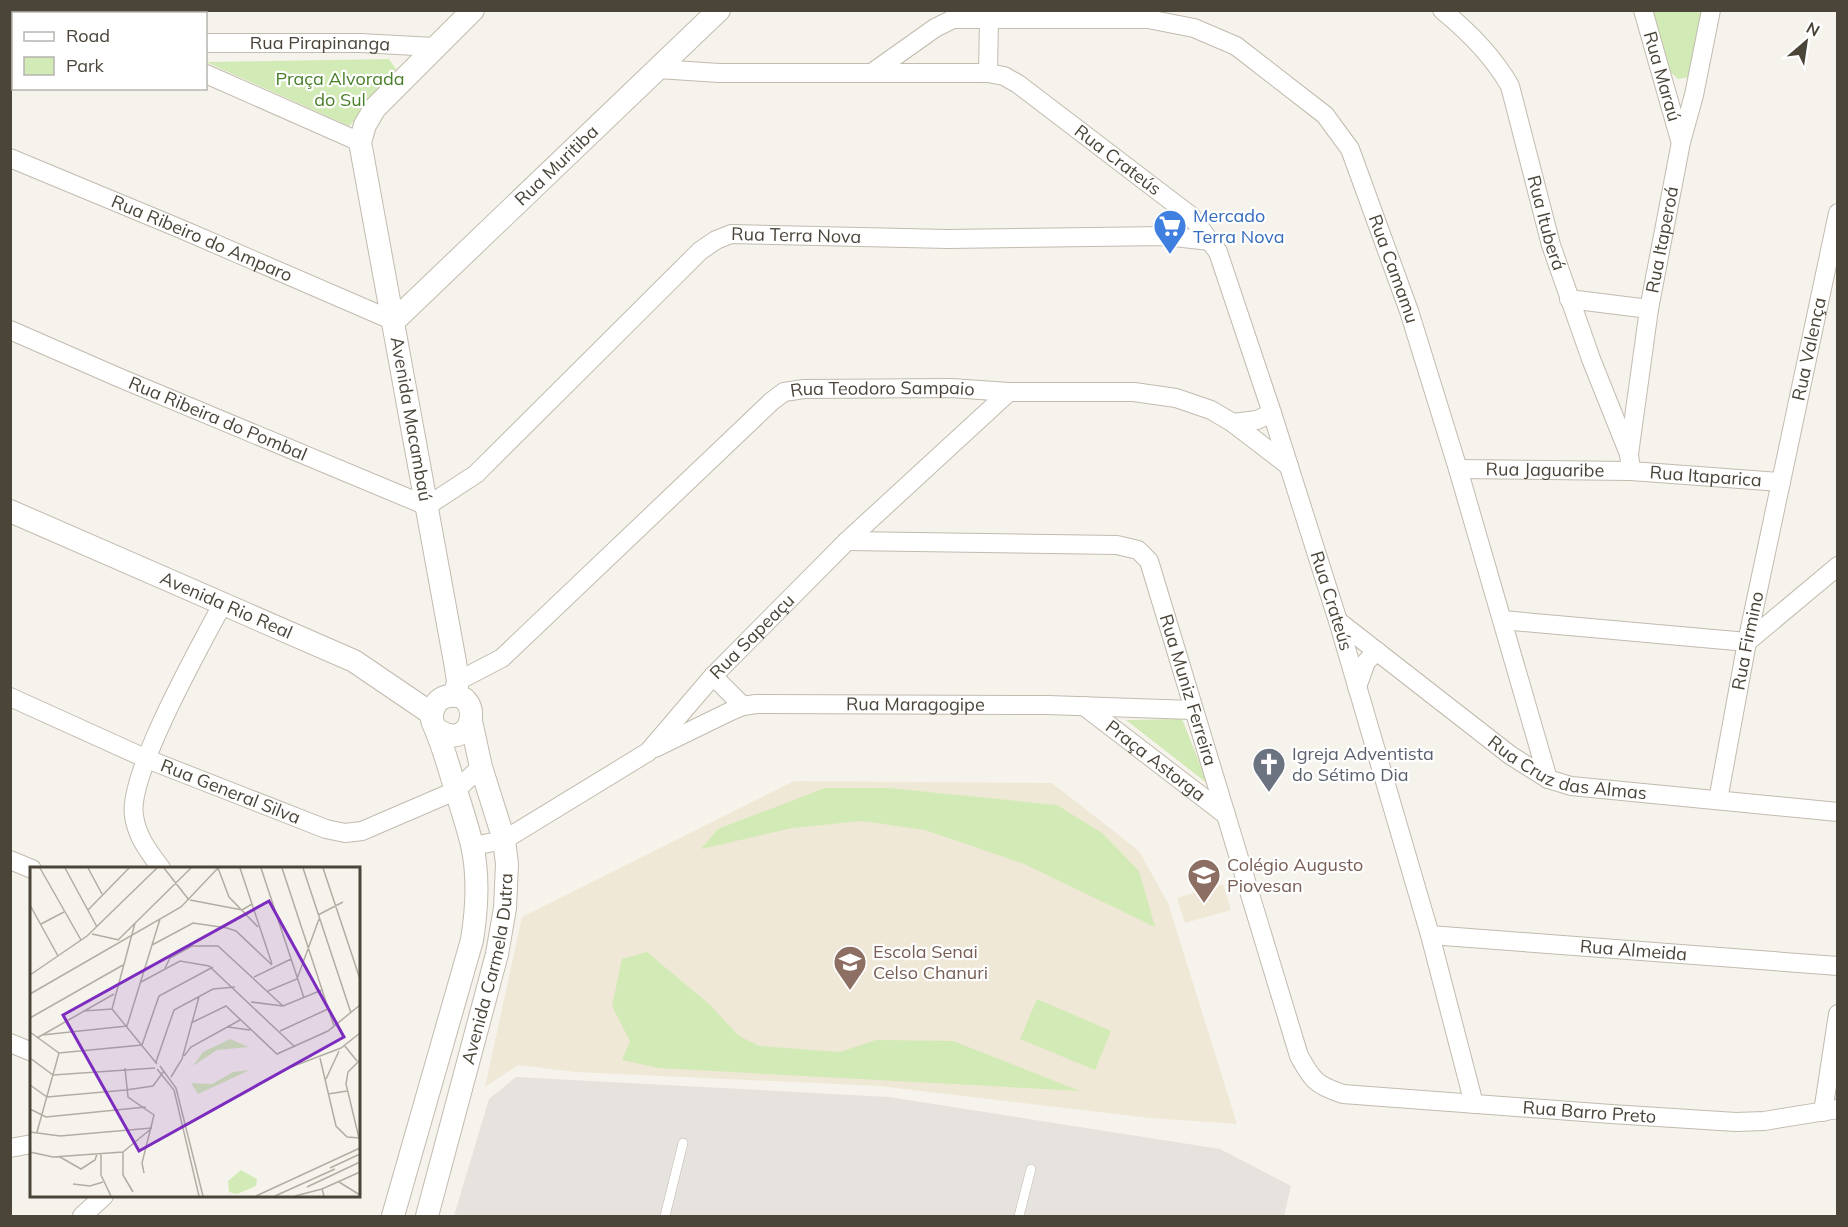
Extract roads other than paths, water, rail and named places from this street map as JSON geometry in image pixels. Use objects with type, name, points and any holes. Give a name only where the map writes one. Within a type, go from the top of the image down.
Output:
[{"type":"street","points":[[207,74],[360,142],[365,124],[375,108],[473,10]]},
{"type":"street","name":"Rua Muritiba","points":[[394,321],[719,10]]},
{"type":"street","name":"Rua Ituberá","points":[[1442,10],[1460,24],[1496,63],[1510,86],[1551,245],[1630,463]]},
{"type":"street","name":"Rua Maraú","points":[[1643,10],[1681,142]]},
{"type":"street","name":"Rua Itaperoá","points":[[1630,463],[1649,309],[1681,142],[1694,94],[1711,10]]},
{"type":"street","name":"Rua Camamu","points":[[873,72],[935,28],[953,19],[1148,19],[1194,28],[1236,46],[1325,115],[1350,149],[1409,311],[1548,779]]},
{"type":"street","points":[[988,73],[989,19]]},
{"type":"street","name":"Rua Pirapinanga","points":[[207,43],[360,43],[434,47]]},
{"type":"street","name":"Rua Crateús","points":[[658,69],[719,74],[873,72],[988,73],[1004,76],[1018,84],[1191,216],[1218,252],[1289,466],[1338,621],[1430,935],[1474,1104]]},
{"type":"street","name":"Avenida Macambaú","points":[[360,142],[427,506],[457,688]]},
{"type":"street","name":"Rua Ribeiro do Amparo","points":[[10,158],[394,321]]},
{"type":"street","name":"Rua Valença","points":[[1780,482],[1838,213]]},
{"type":"street","points":[[1165,236],[1191,216]]},
{"type":"street","name":"Rua Terra Nova","points":[[427,506],[476,474],[700,251],[716,240],[731,234],[948,239],[1165,236],[1210,241]]},
{"type":"street","points":[[1569,299],[1649,309]]},
{"type":"street","name":"Rua Ribeira do Pombal","points":[[10,330],[427,506]]},
{"type":"street","name":"Rua Teodoro Sampaio","points":[[457,688],[502,658],[784,392],[804,389],[951,388],[1009,392],[1134,392],[1176,398],[1211,410],[1233,423],[1289,466]]},
{"type":"street","name":"Rua Sapeaçu","points":[[472,846],[504,840],[648,752],[713,676],[847,541],[1009,392]]},
{"type":"street","points":[[1233,423],[1257,420],[1272,413]]},
{"type":"street","name":"Rua Jaguaribe","points":[[1458,470],[1630,463]]},
{"type":"street","name":"Rua Itaparica","points":[[1630,463],[1780,482]]},
{"type":"street","name":"Rua Firmino","points":[[1718,800],[1780,482]]},
{"type":"street","name":"Avenida Rio Real","points":[[10,511],[354,661],[435,722]]},
{"type":"street","name":"Rua Muniz Ferreira","points":[[847,541],[1117,545],[1138,550],[1149,561],[1299,1056],[1312,1078],[1324,1088],[1343,1094]]},
{"type":"street","points":[[1502,620],[1747,642],[1838,566]]},
{"type":"street","points":[[160,867],[141,841],[133,815],[136,790],[164,721],[223,603]]},
{"type":"street","name":"Rua Cruz das Almas","points":[[1338,621],[1510,754],[1548,779],[1571,786],[1838,812]]},
{"type":"street","name":"Rua Crateús","points":[[1357,687],[1366,662],[1377,651]]},
{"type":"street","points":[[713,676],[743,706]]},
{"type":"street","points":[[457,688],[469,705],[472,713],[471,721],[468,729],[461,734],[445,735],[435,722],[434,706],[457,688]]},
{"type":"street","name":"Rua General Silva","points":[[10,697],[147,759],[327,829],[345,833],[362,831],[455,791],[481,767]]},
{"type":"street","name":"Rua Maragogipe","points":[[648,752],[743,706],[756,704],[1084,706],[1193,710]]},
{"type":"street","name":"Praça Astorga","points":[[1084,706],[1226,814]]},
{"type":"street","name":"Avenida Carmela Dutra","points":[[427,1216],[501,933],[505,908],[507,864],[504,840],[481,767],[471,721]]},
{"type":"street","name":"Avenida Carmela Dutra","points":[[393,1216],[472,940],[477,909],[472,846],[435,722]]},
{"type":"street","points":[[10,860],[30,868]]},
{"type":"street","name":"Rua Almeida","points":[[1430,935],[1838,966]]},
{"type":"street","points":[[1830,1110],[1838,1014]]},
{"type":"street","points":[[10,1042],[30,1051]]},
{"type":"street","name":"Rua Barro Preto","points":[[1343,1094],[1736,1122],[1764,1121],[1830,1110]]},
{"type":"street","points":[[10,1148],[30,1144]]},
{"type":"street","points":[[82,1216],[103,1197]]},
{"type":"lane","points":[[665,1216],[683,1143]]},
{"type":"lane","points":[[1019,1216],[1031,1169]]},
{"type":"place","name":"Mercado Terra Nova","points":[[1170,255]]},
{"type":"place","name":"Igreja Adventista do Sétimo Dia","points":[[1269,793]]},
{"type":"place","name":"Colégio Augusto Piovesan","points":[[1204,904]]},
{"type":"place","name":"Escola Senai Celso Chanuri","points":[[850,991]]},
{"type":"park label","name":"Praça Alvorada do Sul","points":[[340,89]]}]
